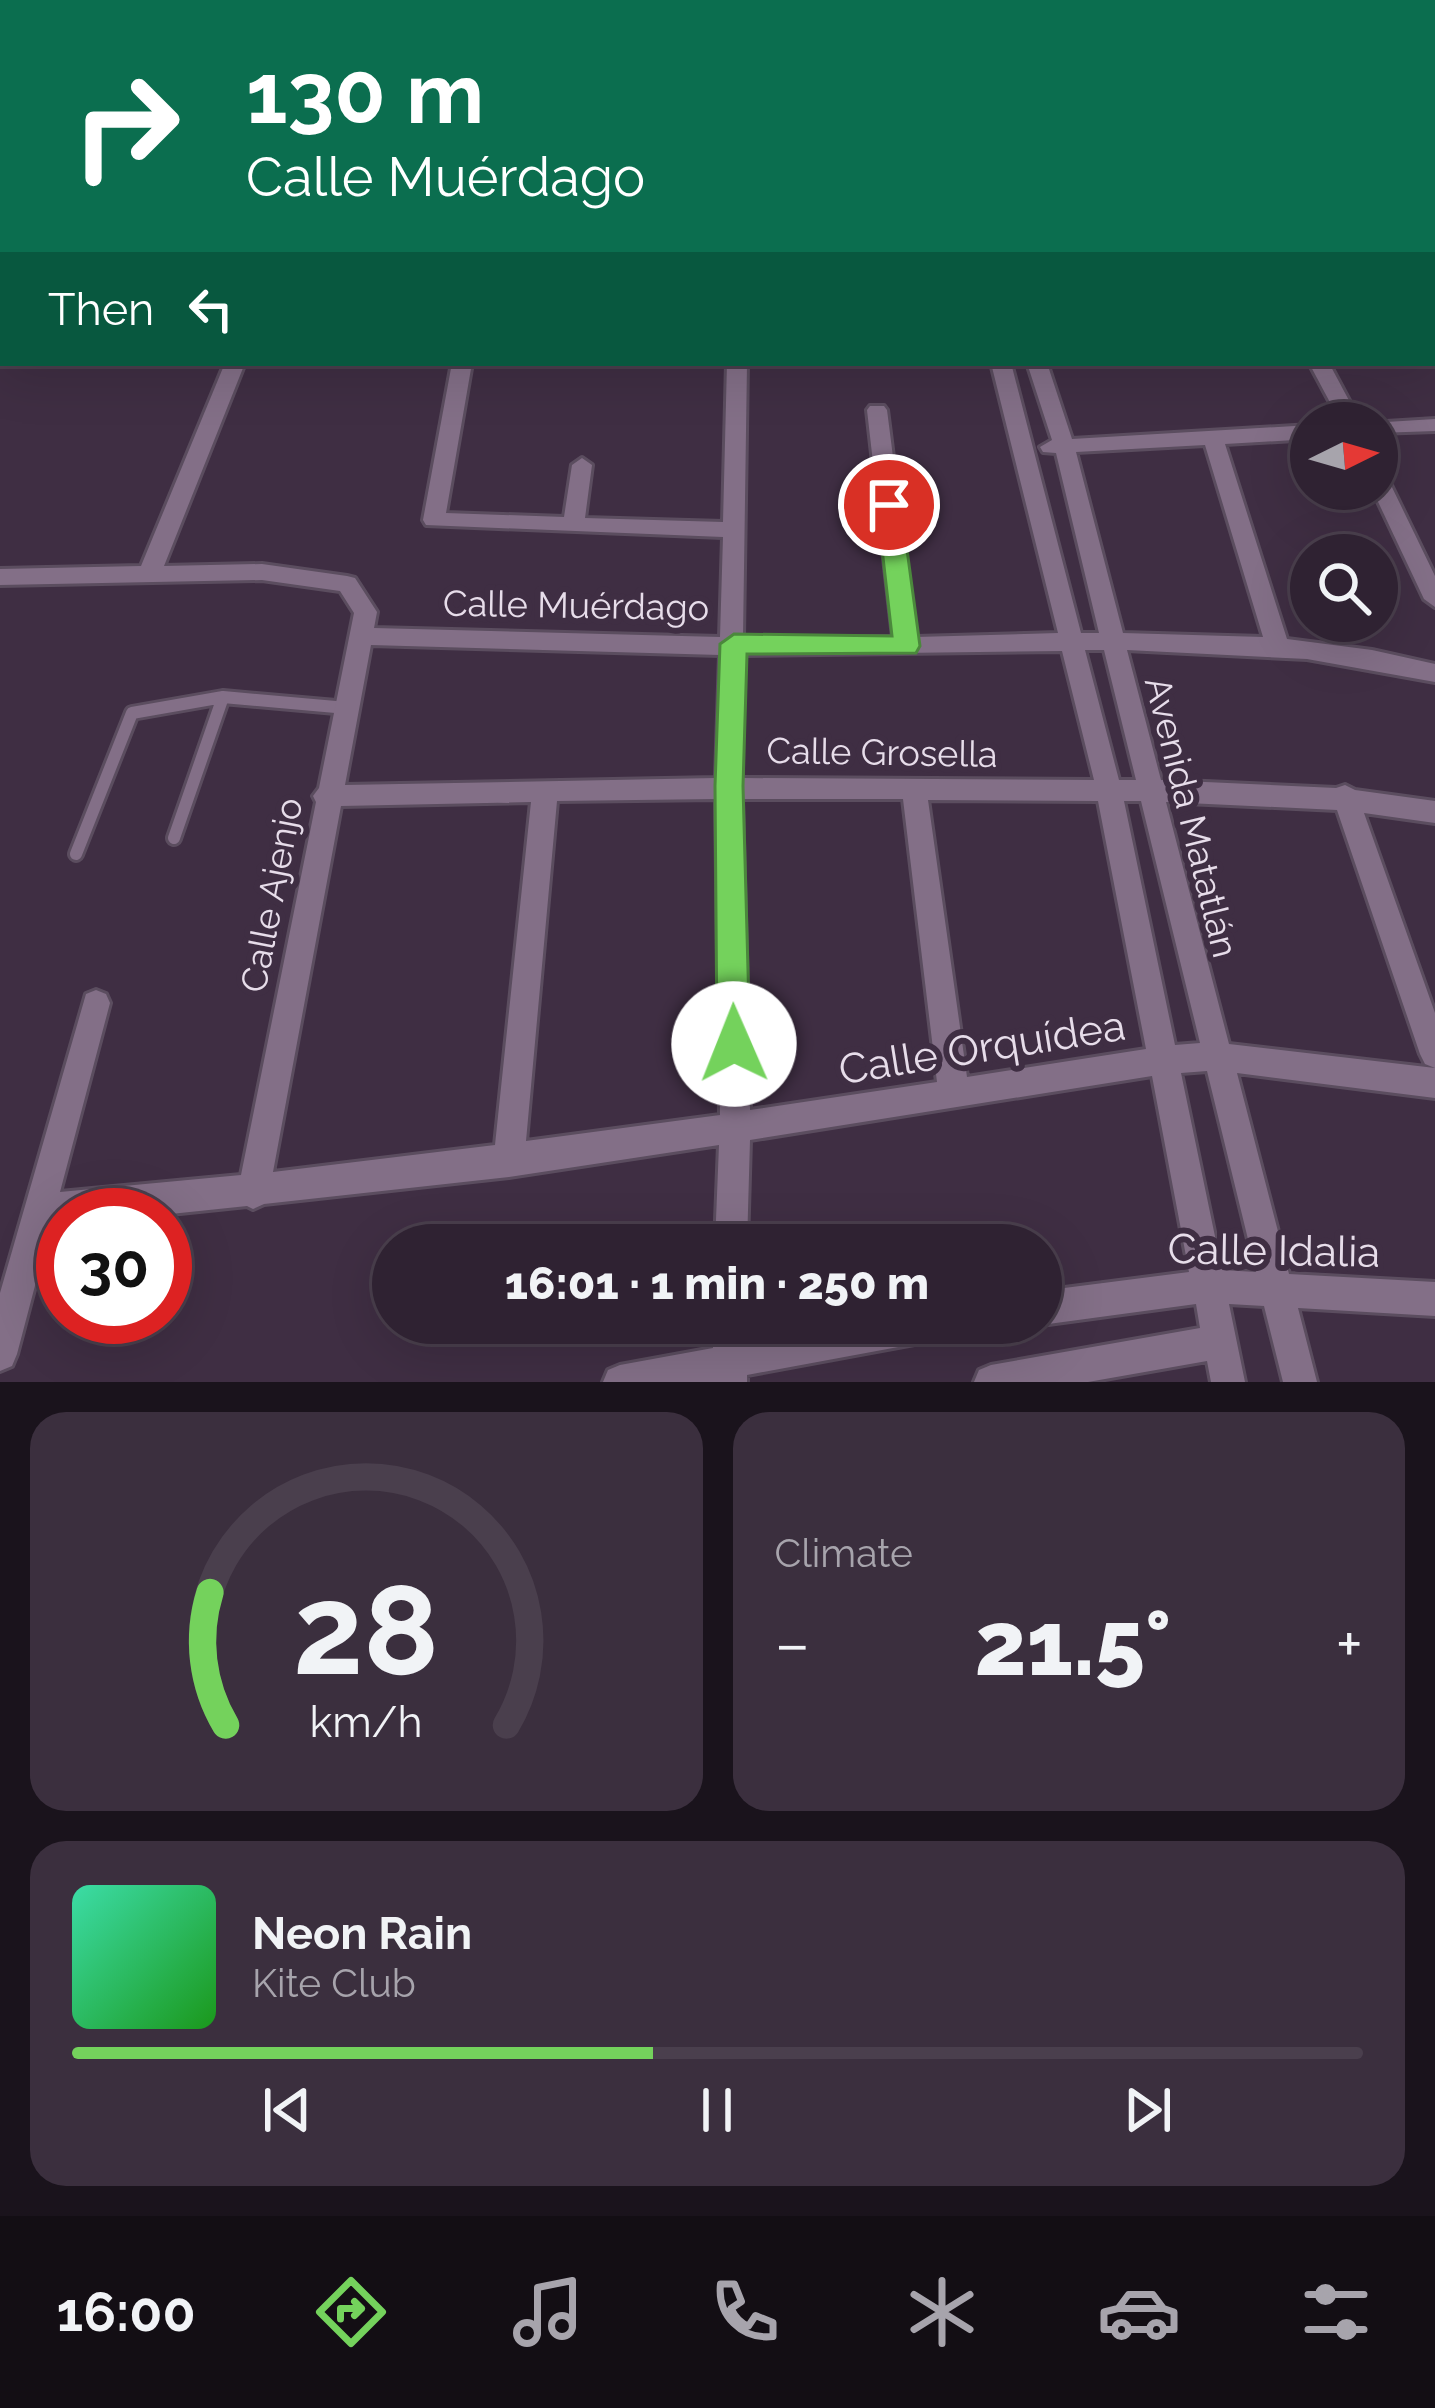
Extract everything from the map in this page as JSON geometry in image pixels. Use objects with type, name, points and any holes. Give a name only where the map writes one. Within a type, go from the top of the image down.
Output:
[{"type":"street","points":[[149,574],[234,366]]},
{"type":"street","points":[[461,366],[434,520],[735,530]]},
{"type":"street","points":[[732,1224],[735,1131],[729,786],[737,366]]},
{"type":"street","name":"Avenida Matatlán","points":[[1002,366],[1109,791],[1228,1382]]},
{"type":"street","name":"Avenida Matatlán","points":[[1038,366],[1064,446],[1300,1382]]},
{"type":"street","points":[[1321,366],[1340,402]]},
{"type":"street","points":[[877,410],[906,646]]},
{"type":"street","points":[[1398,427],[1435,425]]},
{"type":"street","points":[[1024,448],[1290,434]]},
{"type":"street","points":[[1213,439],[1279,650]]},
{"type":"street","points":[[573,526],[581,465]]},
{"type":"street","points":[[1393,510],[1435,598]]},
{"type":"street","points":[[0,577],[298,574],[347,584],[364,624]]},
{"type":"street","name":"Calle Muérdago","points":[[364,624],[734,644],[906,646],[1109,638],[1279,650],[1435,673]]},
{"type":"street","name":"Calle Ajenjo","points":[[253,1192],[326,796],[364,624]]},
{"type":"street","name":"Calle Grosella","points":[[326,796],[729,786],[1150,791],[1345,796],[1435,812]]},
{"type":"street","points":[[914,788],[954,1094]]},
{"type":"street","points":[[509,1161],[545,789]]},
{"type":"street","points":[[1345,796],[1435,1054]]},
{"type":"street","points":[[48,1188],[96,1003]]},
{"type":"street","name":"Calle Orquídea","points":[[192,1197],[735,1131],[1165,1060],[1215,1056],[1435,1083]]},
{"type":"street","points":[[0,1354],[36,1231]]},
{"type":"street","name":"Calle Idalia","points":[[1062,1305],[1210,1286],[1435,1299]]},
{"type":"street","points":[[991,1382],[1219,1342]]},
{"type":"street","points":[[620,1382],[730,1372],[848,1344]]},
{"type":"lane","points":[[76,854],[132,713],[223,697],[346,708]]},
{"type":"lane","points":[[174,838],[223,697]]},
{"type":"route","points":[[734,1044],[729,786],[734,644],[906,646],[889,505]]}]
